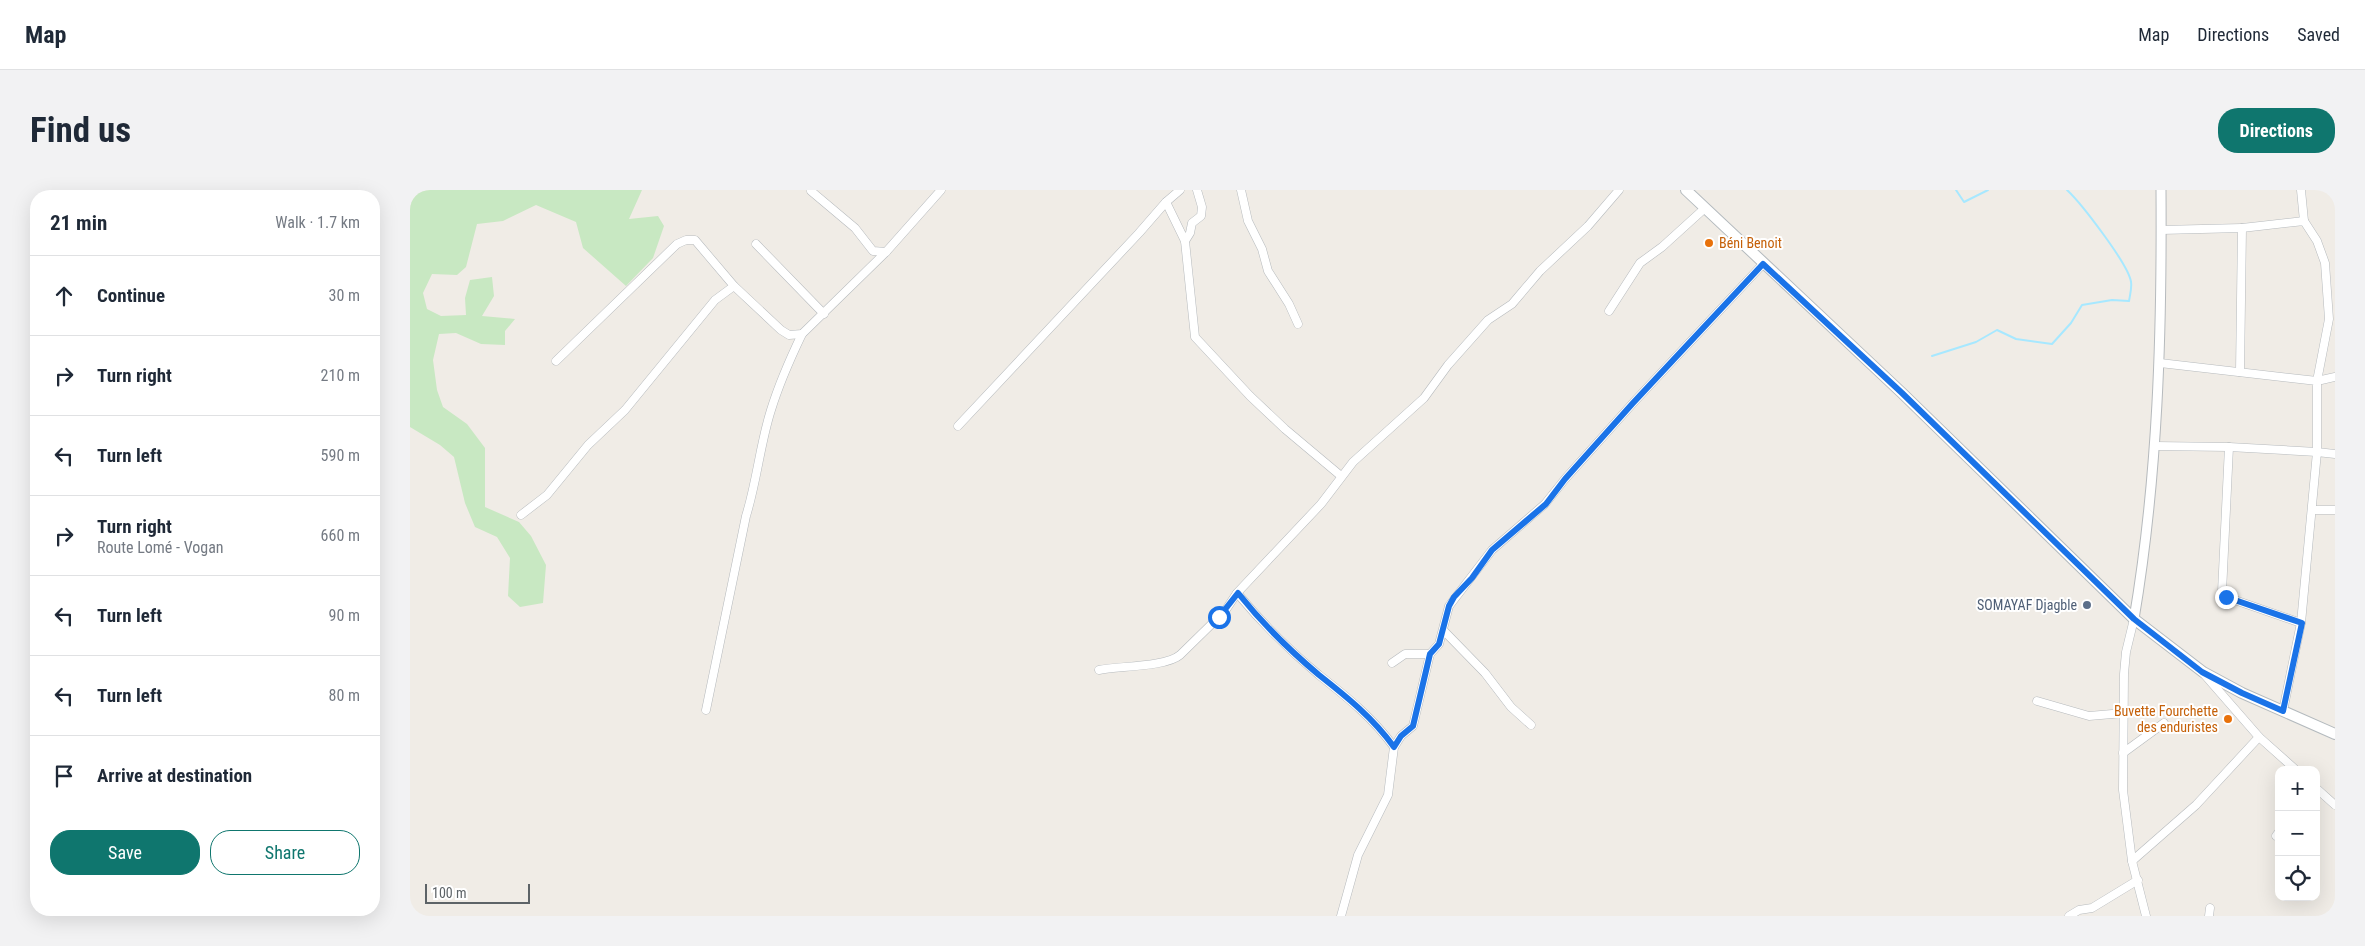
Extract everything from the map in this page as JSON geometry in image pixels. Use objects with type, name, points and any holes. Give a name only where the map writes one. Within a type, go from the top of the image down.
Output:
[{"type":"main road","points":[[1686,190],[1902,393],[2134,619],[2202,672],[2242,693],[2335,734]]},
{"type":"street","points":[[706,710],[746,516],[771,411],[785,370],[802,334],[886,252],[941,190]]},
{"type":"street","points":[[958,426],[1140,233],[1166,202],[1180,190]]},
{"type":"street","points":[[1185,241],[1190,233],[1192,222],[1201,216],[1202,207],[1197,190]]},
{"type":"street","points":[[1241,190],[1248,221],[1262,250],[1268,270],[1289,304],[1298,324]]},
{"type":"street","points":[[1099,670],[1157,663],[1177,658],[1225,611],[1238,593],[1322,504],[1341,476],[1424,398],[1448,365],[1488,320],[1512,304],[1540,270],[1588,226],[1619,190]]},
{"type":"street","points":[[2146,916],[2132,861],[2123,790],[2123,753],[2126,652],[2140,583],[2155,446],[2160,363],[2161,190]]},
{"type":"street","points":[[2283,711],[2302,623],[2317,452],[2317,381],[2329,319],[2331,290],[2325,264],[2317,242],[2304,221],[2301,190]]},
{"type":"street","points":[[811,191],[855,228],[873,252],[886,252]]},
{"type":"street","points":[[1166,202],[1185,241],[1195,337],[1250,396],[1285,429],[1341,476]]},
{"type":"street","points":[[1609,311],[1640,264],[1705,208]]},
{"type":"street","points":[[2161,230],[2242,228],[2304,221]]},
{"type":"street","points":[[2240,372],[2242,228]]},
{"type":"street","points":[[556,361],[677,244],[686,240],[695,240],[734,286],[781,330],[789,335],[802,334]]},
{"type":"street","points":[[756,244],[824,314]]},
{"type":"street","points":[[1341,916],[1356,860],[1388,794],[1394,747],[1401,736],[1413,726],[1430,654],[1439,644],[1444,631],[1449,606],[1492,550],[1546,504],[1565,479],[1633,403],[1763,264]]},
{"type":"street","points":[[521,515],[547,495],[588,445],[625,410],[715,300],[734,286]]},
{"type":"street","points":[[2160,363],[2317,381],[2335,377]]},
{"type":"street","points":[[2155,446],[2230,447],[2335,454]]},
{"type":"street","points":[[2230,447],[2222,592],[2229,598],[2302,623]]},
{"type":"street","points":[[2312,510],[2335,510]]},
{"type":"street","points":[[1238,593],[1275,635],[1362,710],[1380,728],[1394,747]]},
{"type":"street","points":[[1444,631],[1485,673],[1511,707],[1531,725]]},
{"type":"street","points":[[1392,663],[1405,654],[1430,654]]},
{"type":"street","points":[[2202,672],[2259,737],[2292,766]]},
{"type":"street","points":[[2037,700],[2089,716],[2124,713]]},
{"type":"street","points":[[2123,753],[2164,723]]},
{"type":"street","points":[[2132,861],[2196,805],[2259,737]]},
{"type":"street","points":[[2320,792],[2334,804]]},
{"type":"street","points":[[2069,916],[2079,910],[2092,908],[2138,880]]},
{"type":"green space","points":[[410,190],[642,190],[629,219],[658,216],[664,226],[653,258],[626,286],[583,248],[576,222],[536,205],[503,221],[477,224],[466,267],[457,275],[432,274],[423,293],[427,309],[441,316],[466,315],[465,298],[470,280],[492,277],[494,296],[482,316],[515,319],[505,331],[505,345],[481,344],[456,333],[439,334],[433,360],[437,390],[443,407],[467,424],[485,448],[485,507],[519,522],[531,536],[546,565],[543,603],[520,607],[508,596],[510,558],[497,537],[475,527],[465,503],[454,457],[440,445],[410,427]]},
{"type":"waterway","points":[[1956,190],[1964,202],[1988,190]]},
{"type":"waterway","points":[[1932,356],[1976,342],[1997,330],[2016,339],[2052,344],[2071,323],[2082,305],[2112,300],[2129,301],[2131,282],[2122,262],[2093,220],[2067,190]]},
{"type":"place","name":"Béni Benoit","points":[[1709,243]]},
{"type":"place","name":"SOMAYAF Djagble","points":[[2087,605]]},
{"type":"place","name":"Buvette Fourchette des enduristes","points":[[2228,719]]},
{"type":"route","points":[[1219,617],[1238,593],[1259,620],[1362,710],[1380,728],[1394,747],[1401,736],[1413,726],[1416,719],[1423,679],[1428,667],[1430,654],[1439,644],[1444,631],[1449,606],[1454,597],[1472,578],[1492,550],[1546,504],[1565,479],[1633,403],[1763,264],[1902,393],[2134,619],[2202,672],[2242,693],[2283,711],[2302,623],[2226,597]]}]
